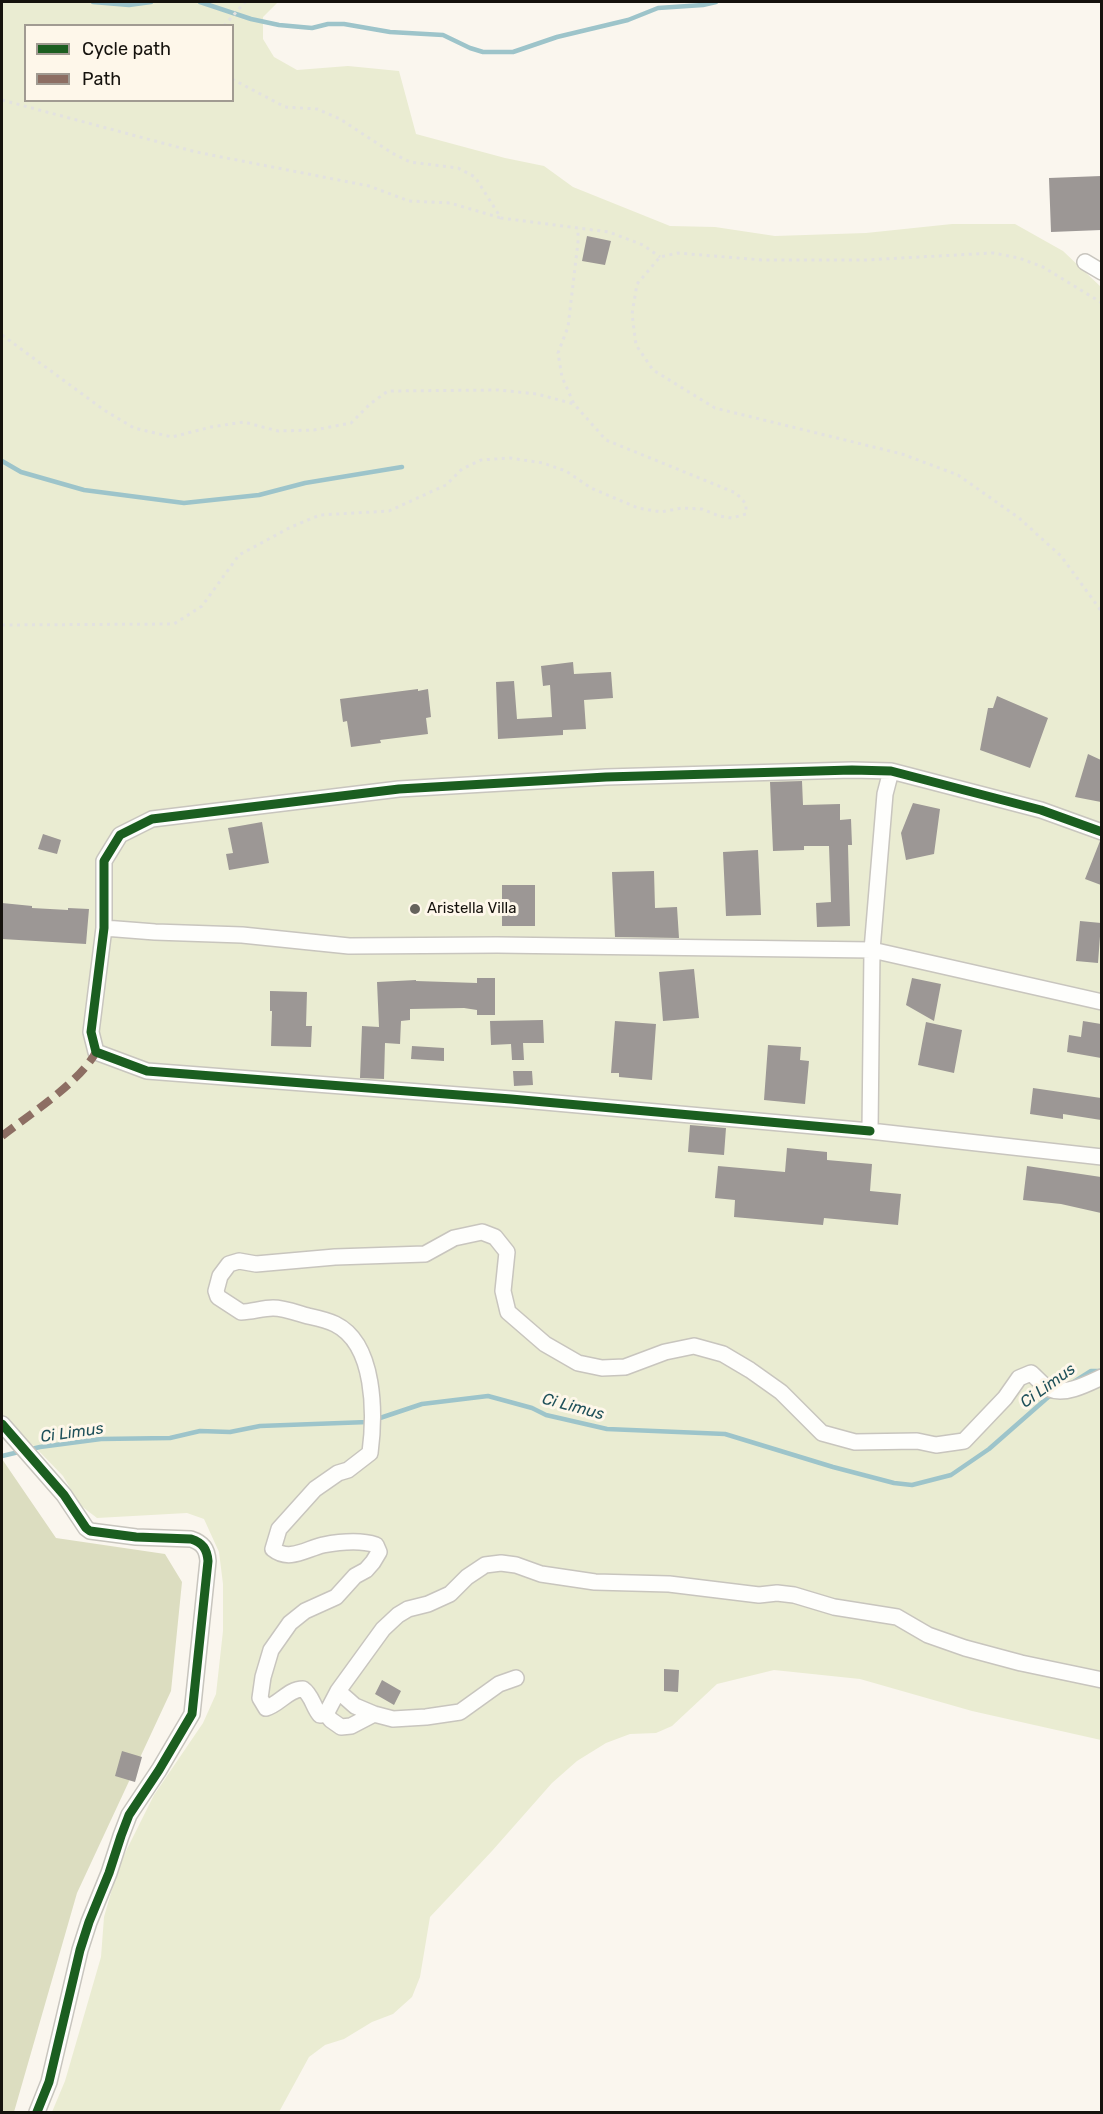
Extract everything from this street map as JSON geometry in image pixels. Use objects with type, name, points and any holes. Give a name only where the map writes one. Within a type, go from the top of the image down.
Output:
[{"type":"street","points":[[1085,262],[1101,272]]},
{"type":"street","points":[[1101,832],[1041,810],[891,771],[852,770],[606,777],[411,788],[152,819],[120,835],[104,861],[104,928],[92,1032],[96,1052],[147,1071],[511,1099],[870,1131],[1101,1156]]},
{"type":"street","points":[[870,1131],[872,950],[885,794],[891,771]]},
{"type":"street","points":[[104,928],[242,935],[349,946],[497,945],[872,950],[1101,1002]]},
{"type":"street","points":[[326,1714],[320,1715],[308,1692],[303,1689],[297,1689],[273,1706],[266,1708],[260,1698],[268,1659],[290,1623],[305,1611],[336,1597],[355,1576],[366,1570],[379,1552],[376,1545],[366,1542],[323,1545],[285,1556],[273,1549],[279,1529],[315,1489],[338,1473],[348,1470],[370,1453],[373,1425],[366,1360],[355,1341],[336,1324],[273,1308],[241,1312],[222,1300],[216,1291],[220,1276],[229,1264],[240,1261],[256,1264],[334,1257],[425,1254],[453,1238],[482,1232],[495,1237],[507,1252],[503,1291],[508,1312],[545,1344],[578,1363],[602,1368],[625,1367],[665,1352],[694,1347],[723,1354],[781,1392],[822,1433],[855,1442],[917,1440],[936,1445],[964,1441],[1005,1398],[1019,1378],[1031,1373],[1049,1389],[1058,1390],[1080,1388],[1101,1377]]},
{"type":"street","points":[[2,1424],[64,1495],[90,1531],[136,1537],[191,1539],[202,1544],[207,1554],[192,1714],[129,1815],[81,1950],[49,2082],[37,2112]]},
{"type":"street","points":[[326,1714],[338,1691],[383,1629],[398,1615],[408,1609],[429,1604],[450,1594],[467,1577],[485,1565],[501,1563],[516,1565],[541,1574],[595,1582],[669,1584],[759,1595],[777,1593],[794,1595],[834,1607],[897,1617],[928,1635],[965,1648],[1101,1680]]},
{"type":"street","points":[[338,1691],[355,1706],[374,1714],[393,1719],[426,1717],[460,1712],[500,1684],[516,1678]]},
{"type":"street","points":[[326,1714],[341,1727],[351,1725],[374,1714]]},
{"type":"path","points":[[226,24],[245,2]]},
{"type":"path","points":[[234,80],[285,107],[316,109],[340,119],[410,162],[458,168],[475,177],[501,218]]},
{"type":"path","points":[[2,100],[196,152],[369,186],[409,201],[450,203],[501,218],[609,232],[643,245],[660,257]]},
{"type":"path","points":[[2,625],[174,624],[202,606],[239,555],[291,527],[320,515],[389,512],[446,485],[462,469],[481,460],[510,458],[543,463],[566,471],[591,488],[638,508],[661,512],[682,508],[702,509],[719,516],[732,518],[746,514],[746,504],[736,493],[606,440],[574,404],[562,376],[558,353],[568,327],[578,228]]},
{"type":"path","points":[[1101,303],[1043,267],[1019,258],[993,253],[865,260],[762,261],[678,253],[660,257],[637,284],[632,314],[636,345],[652,370],[715,408],[902,454],[958,475],[1019,518],[1061,556],[1101,612]]},
{"type":"path","points":[[2,335],[104,411],[134,428],[172,437],[211,427],[244,422],[278,430],[314,430],[351,423],[370,404],[388,391],[498,390],[537,394],[574,404]]},
{"type":"green space","points":[[2,2],[278,2],[263,17],[263,39],[274,57],[297,70],[348,66],[399,71],[416,134],[544,166],[573,187],[670,226],[715,227],[775,236],[866,233],[952,224],[1015,224],[1063,251],[1101,287],[1101,1740],[972,1711],[860,1679],[774,1670],[717,1684],[672,1726],[656,1733],[630,1734],[606,1743],[577,1761],[552,1783],[430,1917],[420,1977],[412,1997],[393,2014],[372,2022],[344,2039],[325,2045],[309,2057],[279,2112],[52,2112],[65,2081],[101,1957],[104,1917],[119,1865],[154,1795],[203,1723],[216,1694],[223,1631],[223,1584],[219,1552],[204,1519],[187,1513],[97,1518],[80,1505],[63,1476],[35,1447],[2,1419]]},
{"type":"green space","points":[[2,1459],[56,1538],[165,1554],[182,1582],[171,1691],[77,1893],[14,2112],[2,2112]]},
{"type":"building","points":[[1101,176],[1101,230],[1051,232],[1049,178]]},
{"type":"building","points":[[587,236],[611,241],[605,265],[582,261]]},
{"type":"building","points":[[573,662],[574,674],[611,672],[613,698],[584,700],[586,729],[563,730],[563,735],[498,739],[496,682],[514,681],[517,719],[552,717],[550,685],[543,686],[541,666]]},
{"type":"building","points":[[418,689],[418,691],[428,689],[431,717],[426,718],[428,734],[380,740],[381,743],[351,747],[347,721],[343,722],[340,699]]},
{"type":"building","points":[[997,696],[1048,718],[1030,768],[980,750],[988,708],[993,708]]},
{"type":"building","points":[[1088,754],[1101,760],[1101,802],[1075,797]]},
{"type":"building","points":[[802,781],[803,805],[840,804],[840,820],[851,819],[852,845],[848,845],[850,926],[817,927],[816,903],[831,902],[829,846],[804,846],[804,850],[773,851],[770,782]]},
{"type":"building","points":[[913,803],[940,809],[934,854],[906,860],[901,833]]},
{"type":"building","points":[[262,822],[269,863],[229,870],[226,854],[233,853],[228,828]]},
{"type":"building","points":[[43,834],[61,840],[57,854],[38,849]]},
{"type":"building","points":[[1101,841],[1101,885],[1085,879]]},
{"type":"building","points":[[758,850],[761,915],[726,916],[723,852]]},
{"type":"building","points":[[654,871],[655,908],[677,907],[679,938],[615,937],[612,872]]},
{"type":"building","points":[[502,885],[535,885],[535,926],[502,926]]},
{"type":"building","points":[[2,903],[32,906],[32,908],[89,909],[86,944],[2,939]]},
{"type":"building","points":[[1080,921],[1101,923],[1098,963],[1076,961]]},
{"type":"building","points":[[694,969],[699,1018],[663,1021],[659,972]]},
{"type":"building","points":[[477,978],[495,978],[495,1015],[477,1015],[477,1010],[464,1008],[410,1009],[410,1020],[401,1021],[400,1044],[385,1043],[384,1079],[360,1078],[362,1026],[379,1027],[377,982],[416,980],[477,983]]},
{"type":"building","points":[[912,978],[941,984],[934,1021],[906,1005]]},
{"type":"building","points":[[270,991],[307,992],[306,1026],[312,1026],[311,1047],[271,1046]]},
{"type":"building","points":[[543,1020],[544,1043],[523,1043],[524,1060],[512,1060],[511,1044],[491,1045],[490,1021]]},
{"type":"building","points":[[615,1021],[656,1024],[652,1080],[619,1077],[619,1073],[611,1073]]},
{"type":"building","points":[[1083,1021],[1101,1024],[1101,1058],[1067,1052],[1069,1035],[1081,1037]]},
{"type":"building","points":[[926,1022],[962,1030],[954,1073],[918,1065]]},
{"type":"building","points":[[768,1045],[801,1047],[800,1060],[809,1061],[805,1104],[764,1100]]},
{"type":"building","points":[[412,1046],[444,1048],[444,1061],[411,1059]]},
{"type":"building","points":[[513,1071],[532,1071],[533,1085],[514,1086]]},
{"type":"building","points":[[1033,1088],[1101,1098],[1101,1120],[1063,1114],[1063,1119],[1030,1114]]},
{"type":"building","points":[[690,1125],[726,1128],[724,1155],[688,1152]]},
{"type":"building","points":[[787,1148],[827,1152],[827,1160],[872,1164],[870,1191],[901,1194],[898,1225],[824,1218],[823,1225],[734,1217],[735,1200],[715,1198],[718,1166],[785,1172]]},
{"type":"building","points":[[1027,1166],[1101,1177],[1101,1213],[1061,1204],[1023,1200]]},
{"type":"building","points":[[664,1669],[679,1670],[678,1692],[664,1691]]},
{"type":"building","points":[[382,1680],[401,1691],[394,1705],[375,1694]]},
{"type":"building","points":[[122,1751],[142,1757],[135,1782],[115,1776]]},
{"type":"waterway","points":[[93,2],[129,5],[151,2]]},
{"type":"waterway","points":[[200,2],[251,19],[279,25],[312,28],[328,24],[344,24],[390,32],[443,35],[483,52],[513,52],[557,37],[628,20],[658,8],[716,2]]},
{"type":"waterway","points":[[2,461],[21,472],[84,490],[184,503],[259,495],[305,483],[402,467]]},
{"type":"waterway","name":"Ci Limus","points":[[1072,1383],[1091,1371],[1102,1371]]},
{"type":"waterway","name":"Ci Limus","points":[[2,1456],[40,1447],[101,1439],[170,1438],[200,1431],[230,1432],[260,1426],[368,1422],[422,1404],[488,1396],[532,1408],[546,1415],[607,1429],[725,1434],[833,1467],[894,1483],[912,1485],[951,1475],[989,1449],[1054,1393]]},
{"type":"marked path","points":[[2,1136],[66,1086],[88,1064],[96,1052]]},
{"type":"cycle path","points":[[870,1131],[511,1099],[147,1071],[96,1052],[91,1032],[104,928],[104,861],[120,835],[152,819],[399,789],[606,777],[852,770],[891,771],[1041,810],[1102,832]]},
{"type":"cycle path","points":[[2,1424],[64,1495],[90,1531],[136,1537],[191,1539],[204,1547],[208,1561],[192,1714],[129,1815],[80,1950],[49,2082],[37,2112]]},
{"type":"place","name":"Aristella Villa","points":[[415,909]]}]
